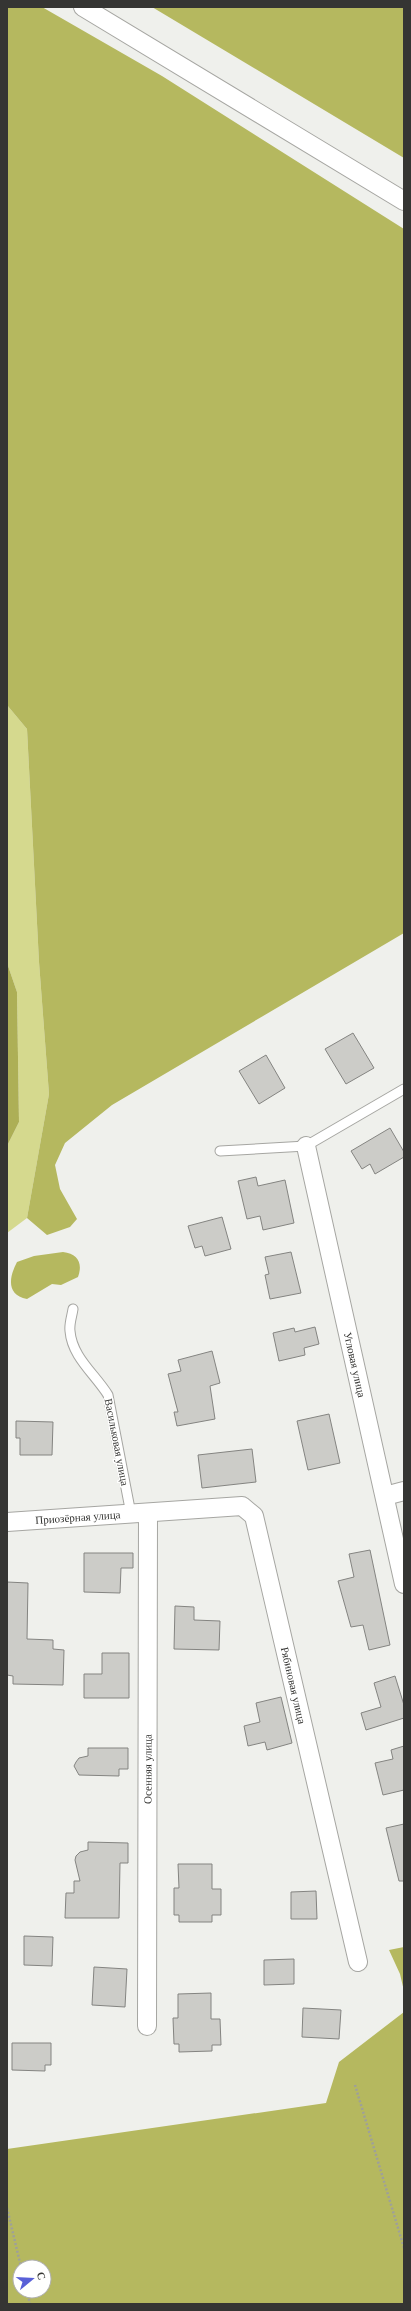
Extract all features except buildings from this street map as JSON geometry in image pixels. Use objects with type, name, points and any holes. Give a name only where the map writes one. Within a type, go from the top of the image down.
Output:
[{"type":"street","points":[[83,7],[404,201]]},
{"type":"street","name":"Угловая улица","points":[[306,1146],[404,1584]]},
{"type":"street","points":[[385,1496],[404,1491]]},
{"type":"street","name":"Рябиновая улица","points":[[139,1513],[242,1506],[254,1516],[358,1962]]},
{"type":"street","name":"Приозёрная улица","points":[[7,1522],[139,1513]]},
{"type":"street","name":"Осенняя улица","points":[[139,1513],[147,2026]]},
{"type":"lane","points":[[220,1151],[306,1146],[404,1089]]},
{"type":"lane","name":"Васильковая улица","points":[[73,1309],[70,1330],[74,1346],[84,1365],[98,1379],[108,1395],[139,1513]]},
{"type":"path","points":[[355,2085],[404,2248]]},
{"type":"path","points":[[7,2208],[19,2259]]},
{"type":"green space","points":[[7,7],[42,7],[162,76],[404,229],[404,933],[112,1105],[65,1143],[55,1165],[60,1189],[77,1219],[70,1227],[47,1235],[27,1218],[49,1094],[39,962],[27,729],[7,705]]},
{"type":"green space","points":[[152,7],[404,7],[404,158]]},
{"type":"green space","points":[[7,705],[27,729],[39,962],[49,1094],[27,1218],[7,1233],[7,1146],[19,1122],[17,992],[7,963]]},
{"type":"green space","points":[[63,1252],[76,1257],[78,1260],[80,1267],[78,1277],[61,1285],[52,1284],[27,1299],[15,1294],[12,1289],[11,1279],[17,1262],[34,1256]]},
{"type":"green space","points":[[404,1947],[404,1991],[400,1974],[389,1950]]},
{"type":"green space","points":[[404,2012],[404,2304],[7,2304],[7,2149],[326,2103],[339,2062]]},
{"type":"shaded area","points":[[7,963],[17,992],[19,1122],[7,1146]]}]
